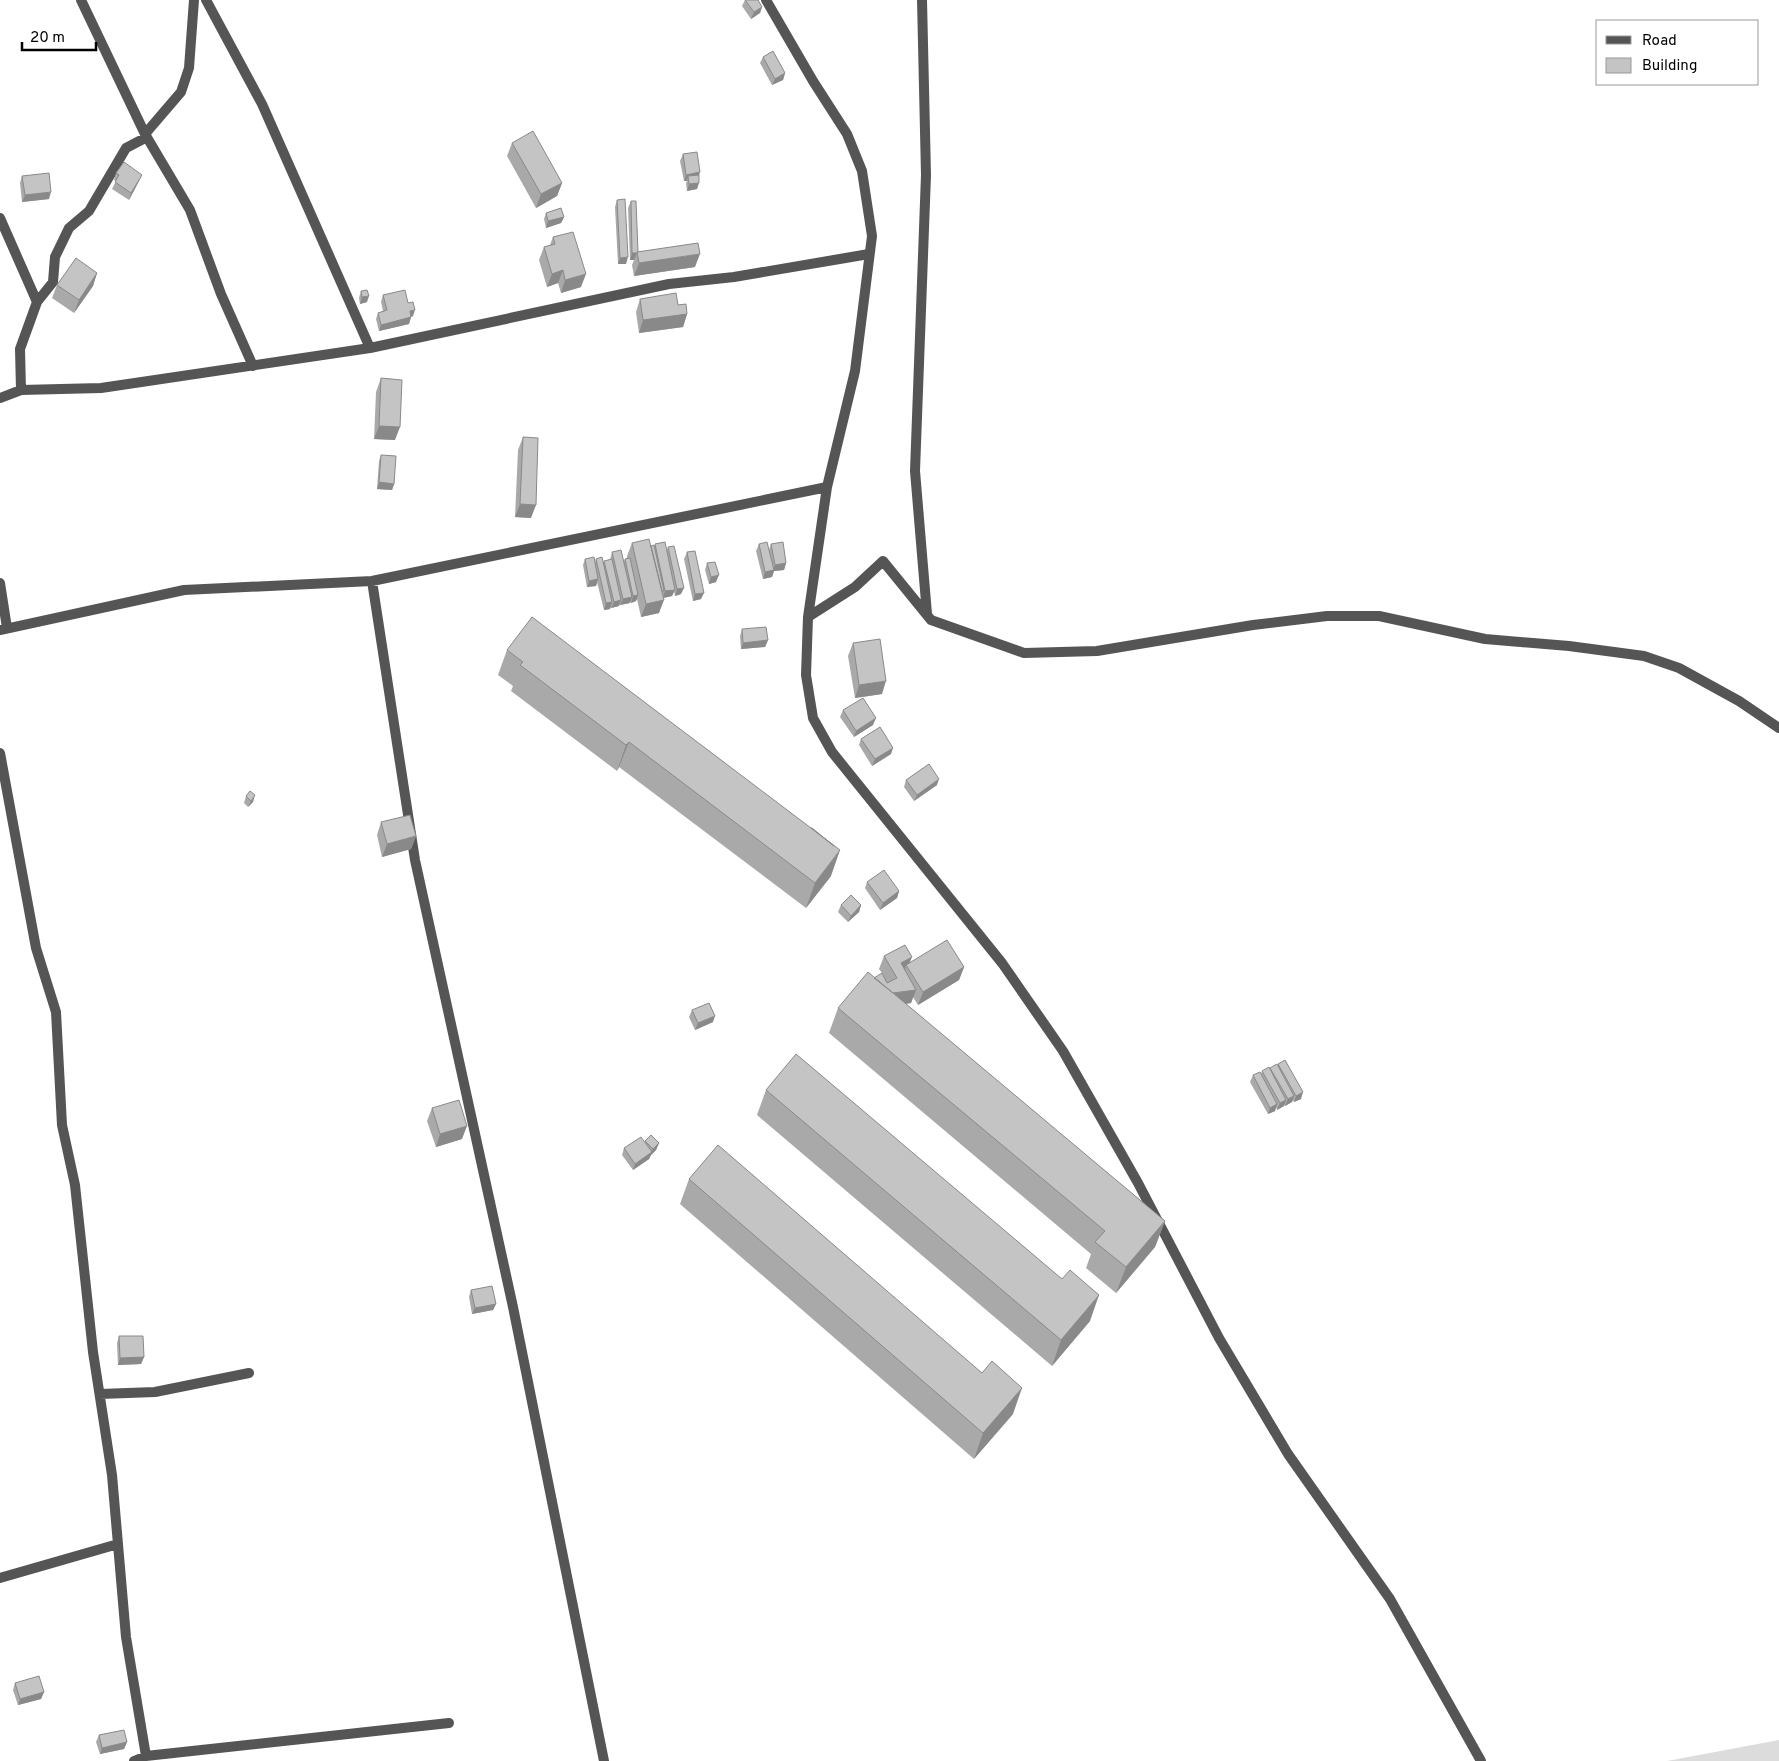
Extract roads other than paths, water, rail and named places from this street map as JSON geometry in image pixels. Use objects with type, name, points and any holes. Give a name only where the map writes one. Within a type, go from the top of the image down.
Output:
[{"type":"street","points":[[81,0],[146,136],[190,210],[221,294],[254,366]]},
{"type":"street","points":[[20,390],[20,349],[37,302],[53,282],[55,257],[69,228],[89,211],[126,148],[146,136],[181,92],[189,68],[194,0]]},
{"type":"street","points":[[206,0],[262,104],[370,348]]},
{"type":"street","points":[[766,0],[813,81],[847,134],[862,171],[872,236],[855,371],[827,487],[808,617],[806,675],[813,718],[832,752],[1002,963],[1063,1051],[1138,1183],[1220,1338],[1288,1454],[1390,1599],[1481,1761]]},
{"type":"street","points":[[922,0],[926,175],[915,472],[927,614]]},
{"type":"street","points":[[0,218],[37,302]]},
{"type":"street","points":[[0,398],[20,390],[101,388],[370,348],[669,284],[734,277],[870,254]]},
{"type":"street","points":[[0,583],[3,629],[184,590],[372,581],[827,487]]},
{"type":"street","points":[[808,617],[854,586],[883,561],[931,620],[1024,653],[1097,651],[1253,625],[1327,616],[1379,616],[1410,620],[1485,638],[1644,656],[1679,668],[1739,701],[1779,728]]},
{"type":"street","points":[[372,581],[415,860],[513,1307],[604,1761]]},
{"type":"street","points":[[0,753],[36,948],[56,1012],[62,1125],[75,1185],[100,1394],[112,1476],[126,1637],[146,1756]]},
{"type":"street","points":[[100,1394],[155,1392],[249,1373]]},
{"type":"street","points":[[0,1578],[118,1544]]},
{"type":"street","points":[[134,1761],[146,1756],[449,1723]]}]
